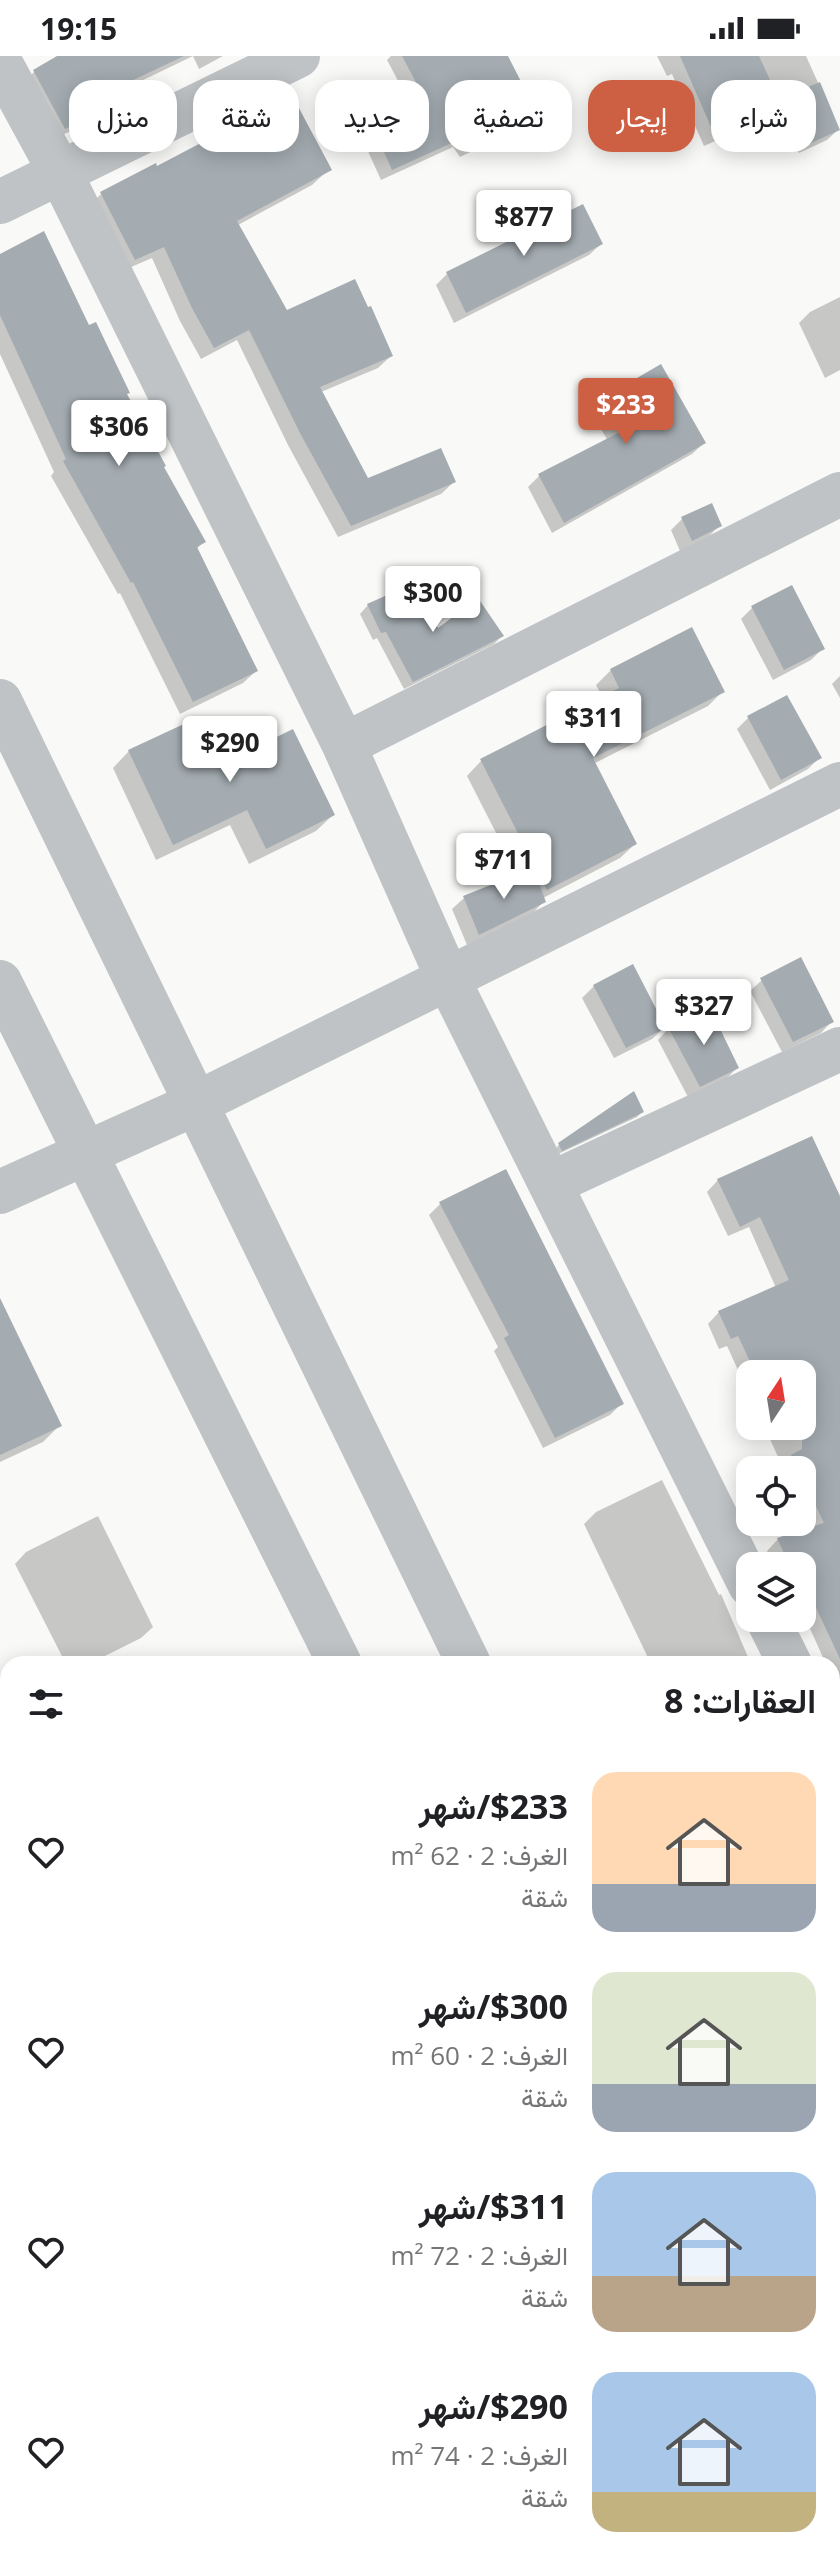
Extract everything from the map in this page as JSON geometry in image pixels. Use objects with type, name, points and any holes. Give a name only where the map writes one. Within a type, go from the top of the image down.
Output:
[{"type":"street","points":[[0,202],[298,56]]},
{"type":"street","points":[[0,62],[61,174],[344,745],[448,979],[736,1557]]},
{"type":"street","points":[[344,745],[840,494]]},
{"type":"street","points":[[0,701],[465,1656]]},
{"type":"street","points":[[0,1192],[195,1104],[840,784]]},
{"type":"street","points":[[0,982],[83,1154],[336,1656]]},
{"type":"street","points":[[550,1184],[840,1049]]},
{"type":"street","points":[[774,1632],[786,1656]]},
{"type":"building","points":[[57,56],[184,56],[133,80],[69,80],[69,127],[65,129],[33,70]]},
{"type":"building","points":[[402,56],[508,56],[520,80],[445,80],[445,146],[392,170],[384,152],[429,152],[429,80],[415,80]]},
{"type":"building","points":[[680,56],[759,56],[770,80],[711,80],[711,127],[695,90],[695,80],[690,80]]},
{"type":"building","points":[[820,82],[840,130],[816,141],[816,84]]},
{"type":"building","points":[[299,108],[315,138],[315,152],[322,152],[332,170],[237,221],[287,310],[355,279],[368,307],[371,306],[393,356],[320,387],[368,478],[441,448],[456,482],[351,526],[249,330],[214,348],[164,247],[135,260],[100,192],[156,163],[157,166],[193,147],[193,152],[299,152]]},
{"type":"building","points":[[583,204],[603,244],[466,313],[446,272]]},
{"type":"building","points":[[44,231],[89,325],[96,322],[130,393],[127,394],[206,542],[197,547],[258,671],[193,702],[133,582],[63,461],[66,459],[0,315],[0,254]]},
{"type":"building","points":[[661,364],[706,443],[564,523],[538,474],[620,432],[601,399]]},
{"type":"building","points":[[712,503],[722,526],[692,541],[681,517]]},
{"type":"building","points":[[792,585],[825,649],[784,670],[751,606]]},
{"type":"building","points":[[394,592],[404,614],[427,604],[438,628],[478,598],[504,636],[413,682],[386,632],[381,633],[367,604]]},
{"type":"building","points":[[692,627],[725,692],[593,758],[637,844],[547,890],[480,759],[619,688],[610,669]]},
{"type":"building","points":[[787,695],[822,758],[781,780],[747,716]]},
{"type":"building","points":[[201,716],[223,763],[293,729],[335,815],[266,849],[247,810],[173,845],[128,750]]},
{"type":"building","points":[[533,868],[546,902],[479,935],[463,896]]},
{"type":"building","points":[[801,957],[834,1022],[793,1042],[760,978]]},
{"type":"building","points":[[633,964],[666,1028],[626,1048],[593,985]]},
{"type":"building","points":[[709,1006],[739,1068],[700,1087],[668,1027]]},
{"type":"building","points":[[634,1091],[644,1112],[562,1151],[558,1143]]},
{"type":"building","points":[[812,1136],[840,1196],[840,1656],[816,1608],[816,1552],[784,1552],[777,1538],[816,1536],[816,1526],[824,1523],[816,1506],[816,1456],[791,1455],[802,1449],[802,1440],[816,1440],[816,1360],[749,1360],[738,1336],[731,1339],[718,1311],[789,1280],[760,1217],[740,1227],[717,1179]]},
{"type":"building","points":[[506,1169],[624,1404],[555,1438],[504,1338],[509,1335],[439,1202]]},
{"type":"building","points":[[0,1298],[62,1426],[0,1455]]}]
